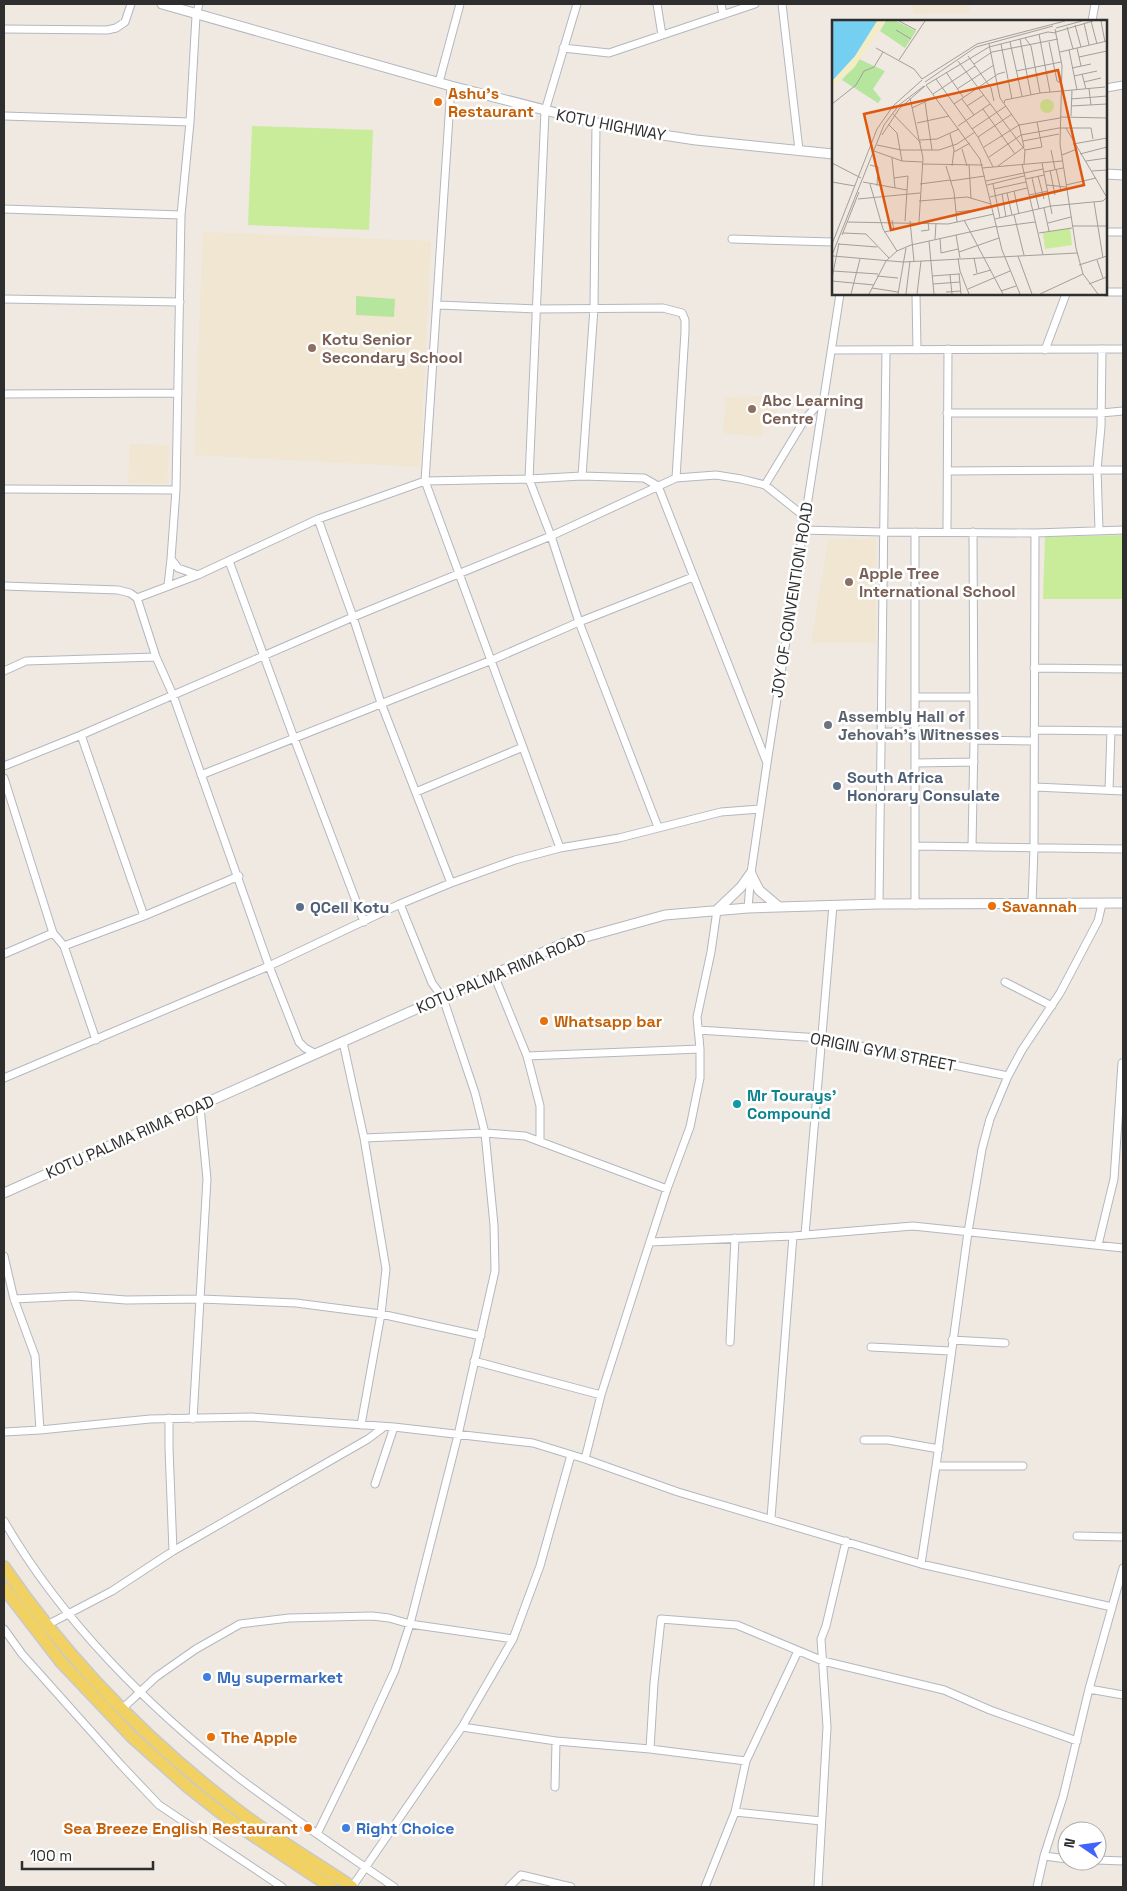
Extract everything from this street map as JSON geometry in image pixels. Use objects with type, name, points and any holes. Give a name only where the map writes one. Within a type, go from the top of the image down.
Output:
[{"type":"main road","points":[[4,1568],[70,1654],[140,1729],[237,1811],[352,1887]]},
{"type":"main road","points":[[4,1588],[61,1662],[132,1737],[188,1787],[230,1820],[331,1887]]},
{"type":"street","points":[[4,29],[91,30],[116,28],[125,22],[131,4]]},
{"type":"street","name":"KOTU HIGHWAY","points":[[162,4],[451,86],[596,123],[696,140],[832,154]]},
{"type":"street","points":[[168,585],[176,490],[182,215],[199,4]]},
{"type":"street","points":[[439,82],[460,4]]},
{"type":"street","points":[[577,4],[545,111],[529,479],[551,536],[579,622],[658,827]]},
{"type":"street","points":[[657,4],[662,35]]},
{"type":"street","points":[[721,4],[722,15]]},
{"type":"street","points":[[563,48],[608,53],[755,4]]},
{"type":"street","points":[[782,4],[800,150]]},
{"type":"street","points":[[1092,20],[1095,4]]},
{"type":"street","points":[[1107,88],[1123,85]]},
{"type":"street","points":[[451,86],[426,481],[560,848]]},
{"type":"street","points":[[4,116],[190,122]]},
{"type":"street","points":[[582,476],[594,308],[596,123]]},
{"type":"street","points":[[1107,174],[1123,175]]},
{"type":"street","points":[[4,209],[182,215]]},
{"type":"street","points":[[1107,232],[1123,232]]},
{"type":"street","points":[[732,239],[832,242]]},
{"type":"street","points":[[1107,292],[1123,292]]},
{"type":"street","name":"JOY OF CONVENTION ROAD","points":[[748,908],[760,809],[840,295]]},
{"type":"street","points":[[916,295],[917,350]]},
{"type":"street","points":[[1044,350],[1066,295]]},
{"type":"street","points":[[4,299],[180,302]]},
{"type":"street","points":[[438,305],[537,309],[656,307],[676,310],[682,313],[685,320],[685,332],[676,478]]},
{"type":"street","points":[[948,349],[948,531]]},
{"type":"street","points":[[1098,530],[1097,469],[1101,413],[1102,349]]},
{"type":"street","points":[[832,350],[1123,349]]},
{"type":"street","points":[[879,904],[886,350]]},
{"type":"street","points":[[4,394],[178,393]]},
{"type":"street","points":[[765,486],[801,425],[824,398]]},
{"type":"street","points":[[947,413],[1101,413],[1123,411]]},
{"type":"street","points":[[948,471],[1123,470]]},
{"type":"street","points":[[4,766],[81,735],[353,617],[551,536],[676,478],[716,475],[742,479],[765,486],[805,517]]},
{"type":"street","points":[[137,598],[229,561],[318,519],[426,481],[582,476],[644,478],[658,486],[767,763]]},
{"type":"street","points":[[4,488],[176,490]]},
{"type":"street","points":[[318,519],[382,703],[451,883]]},
{"type":"street","points":[[802,530],[1035,533],[1123,530]]},
{"type":"street","points":[[915,532],[916,905]]},
{"type":"street","points":[[972,847],[974,762],[973,532]]},
{"type":"street","points":[[1032,903],[1034,848],[1035,533]]},
{"type":"street","points":[[171,559],[178,568],[198,574]]},
{"type":"street","points":[[229,561],[364,922]]},
{"type":"street","points":[[202,775],[492,660],[579,622],[694,578]]},
{"type":"street","points":[[4,586],[118,590],[130,593],[137,598],[156,657],[174,695],[239,876],[269,966],[299,1042],[316,1054]]},
{"type":"street","points":[[4,671],[26,661],[156,657]]},
{"type":"street","points":[[1034,668],[1123,668]]},
{"type":"street","points":[[915,697],[974,697]]},
{"type":"street","points":[[1034,730],[1123,731]]},
{"type":"street","points":[[1109,790],[1111,731]]},
{"type":"street","points":[[880,732],[915,732]]},
{"type":"street","points":[[81,735],[144,916]]},
{"type":"street","points":[[974,740],[1034,741]]},
{"type":"street","points":[[416,792],[523,747]]},
{"type":"street","points":[[915,763],[974,762]]},
{"type":"street","points":[[4,778],[53,933],[64,946],[96,1040]]},
{"type":"street","points":[[1034,787],[1123,791]]},
{"type":"street","points":[[4,1078],[269,966],[400,904],[515,860],[560,848],[619,838],[721,812],[760,809]]},
{"type":"street","points":[[916,846],[1123,850]]},
{"type":"street","points":[[751,873],[758,890],[779,908]]},
{"type":"street","points":[[585,1459],[601,1395],[667,1189],[690,1127],[700,1078],[697,1017],[711,952],[717,910],[737,892],[751,873]]},
{"type":"street","points":[[64,946],[144,916],[239,876]]},
{"type":"street","name":"KOTU PALMA RIMA ROAD","points":[[4,1193],[564,943],[604,930],[665,915],[748,908],[879,904],[1123,903]]},
{"type":"street","points":[[317,1834],[387,1688],[410,1624],[458,1435],[495,1271],[494,1225],[485,1134],[475,1094],[443,998],[432,983],[400,904]]},
{"type":"street","points":[[920,1564],[939,1449],[952,1340],[968,1232],[982,1149],[990,1118],[1008,1076],[1022,1050],[1052,1006],[1098,921],[1102,904]]},
{"type":"street","points":[[805,1235],[833,905]]},
{"type":"street","points":[[4,954],[53,933]]},
{"type":"street","points":[[494,975],[527,1056],[540,1106],[540,1140]]},
{"type":"street","points":[[1005,982],[1052,1006]]},
{"type":"street","name":"ORIGIN GYM STREET","points":[[698,1030],[821,1038],[1008,1076]]},
{"type":"street","points":[[342,1042],[364,1138],[386,1269],[381,1314],[361,1425]]},
{"type":"street","points":[[527,1056],[700,1049]]},
{"type":"street","points":[[1098,1245],[1120,1150],[1122,1063]]},
{"type":"street","points":[[193,1419],[207,1179],[200,1107]]},
{"type":"street","points":[[364,1138],[485,1134],[525,1136],[667,1189]]},
{"type":"street","points":[[650,1242],[793,1236],[913,1226],[1123,1248]]},
{"type":"street","points":[[770,1518],[793,1236]]},
{"type":"street","points":[[730,1342],[735,1238]]},
{"type":"street","points":[[4,1256],[14,1299],[36,1356],[40,1430]]},
{"type":"street","points":[[14,1299],[75,1296],[126,1300],[201,1299],[296,1303],[381,1314],[481,1336]]},
{"type":"street","points":[[952,1340],[1005,1343]]},
{"type":"street","points":[[871,1347],[951,1351]]},
{"type":"street","points":[[474,1360],[601,1395]]},
{"type":"street","points":[[4,1432],[169,1418],[252,1417],[384,1426],[533,1443],[678,1492],[920,1564],[1112,1608]]},
{"type":"street","points":[[169,1418],[173,1551]]},
{"type":"street","points":[[47,1625],[112,1591],[173,1551],[368,1439],[384,1426]]},
{"type":"street","points":[[375,1484],[394,1427]]},
{"type":"street","points":[[864,1440],[888,1440],[939,1449]]},
{"type":"street","points":[[352,1887],[462,1727],[513,1639],[540,1566],[571,1455]]},
{"type":"street","points":[[936,1466],[1023,1466]]},
{"type":"street","points":[[4,1522],[23,1554],[68,1614],[140,1692],[239,1777],[394,1887]]},
{"type":"street","points":[[1077,1536],[1123,1537]]},
{"type":"street","points":[[818,1887],[827,1727],[821,1640],[846,1541]]},
{"type":"street","points":[[1037,1887],[1044,1856],[1063,1797],[1089,1689],[1123,1568]]},
{"type":"street","points":[[122,1709],[156,1677],[196,1649],[240,1624],[289,1618],[362,1616],[389,1618],[410,1624],[513,1639]]},
{"type":"street","points":[[650,1749],[654,1683],[661,1619],[737,1625],[823,1660],[944,1690],[990,1710],[1077,1741]]},
{"type":"street","points":[[4,1629],[22,1654],[159,1805],[282,1887]]},
{"type":"street","points":[[705,1887],[735,1812],[746,1761],[798,1651]]},
{"type":"street","points":[[1089,1689],[1123,1694]]},
{"type":"street","points":[[462,1727],[556,1741],[650,1749],[746,1761]]},
{"type":"street","points":[[555,1787],[556,1741]]},
{"type":"street","points":[[735,1812],[821,1821]]},
{"type":"street","points":[[1044,1856],[1057,1858]]},
{"type":"street","points":[[1107,1860],[1123,1861]]},
{"type":"street","points":[[509,1887],[521,1875],[571,1887]]},
{"type":"shaded area","points":[[912,4],[969,4],[970,13],[913,14]]},
{"type":"shaded area","name":"Kotu Senior Secondary School","points":[[203,232],[431,241],[420,467],[194,455]]},
{"type":"shaded area","name":"Abc Learning Centre","points":[[779,396],[777,422],[764,422],[762,437],[723,433],[726,397]]},
{"type":"shaded area","points":[[130,444],[169,445],[167,484],[128,483]]},
{"type":"shaded area","name":"Apple Tree International School","points":[[856,538],[856,540],[876,539],[876,643],[811,643],[828,539]]},
{"type":"green space","points":[[252,126],[373,130],[369,230],[248,225]]},
{"type":"green space","points":[[356,296],[395,299],[394,317],[356,315]]},
{"type":"green space","points":[[1123,535],[1122,599],[1043,599],[1045,537]]},
{"type":"place","name":"Ashu's Restaurant","points":[[438,102]]},
{"type":"place","name":"Kotu Senior Secondary School","points":[[312,348]]},
{"type":"place","name":"Abc Learning Centre","points":[[752,409]]},
{"type":"place","name":"Apple Tree International School","points":[[849,582]]},
{"type":"place","name":"Assembly Hall of Jehovah's Witnesses","points":[[828,725]]},
{"type":"place","name":"South Africa Honorary Consulate","points":[[837,786]]},
{"type":"place","name":"Savannah","points":[[992,906]]},
{"type":"place","name":"QCell Kotu","points":[[300,907]]},
{"type":"place","name":"Whatsapp bar","points":[[544,1021]]},
{"type":"place","name":"Mr Tourays' Compound","points":[[737,1104]]},
{"type":"place","name":"My supermarket","points":[[207,1677]]},
{"type":"place","name":"The Apple","points":[[211,1737]]},
{"type":"place","name":"Sea Breeze English Restaurant","points":[[308,1828]]},
{"type":"place","name":"Right Choice","points":[[346,1828]]}]
